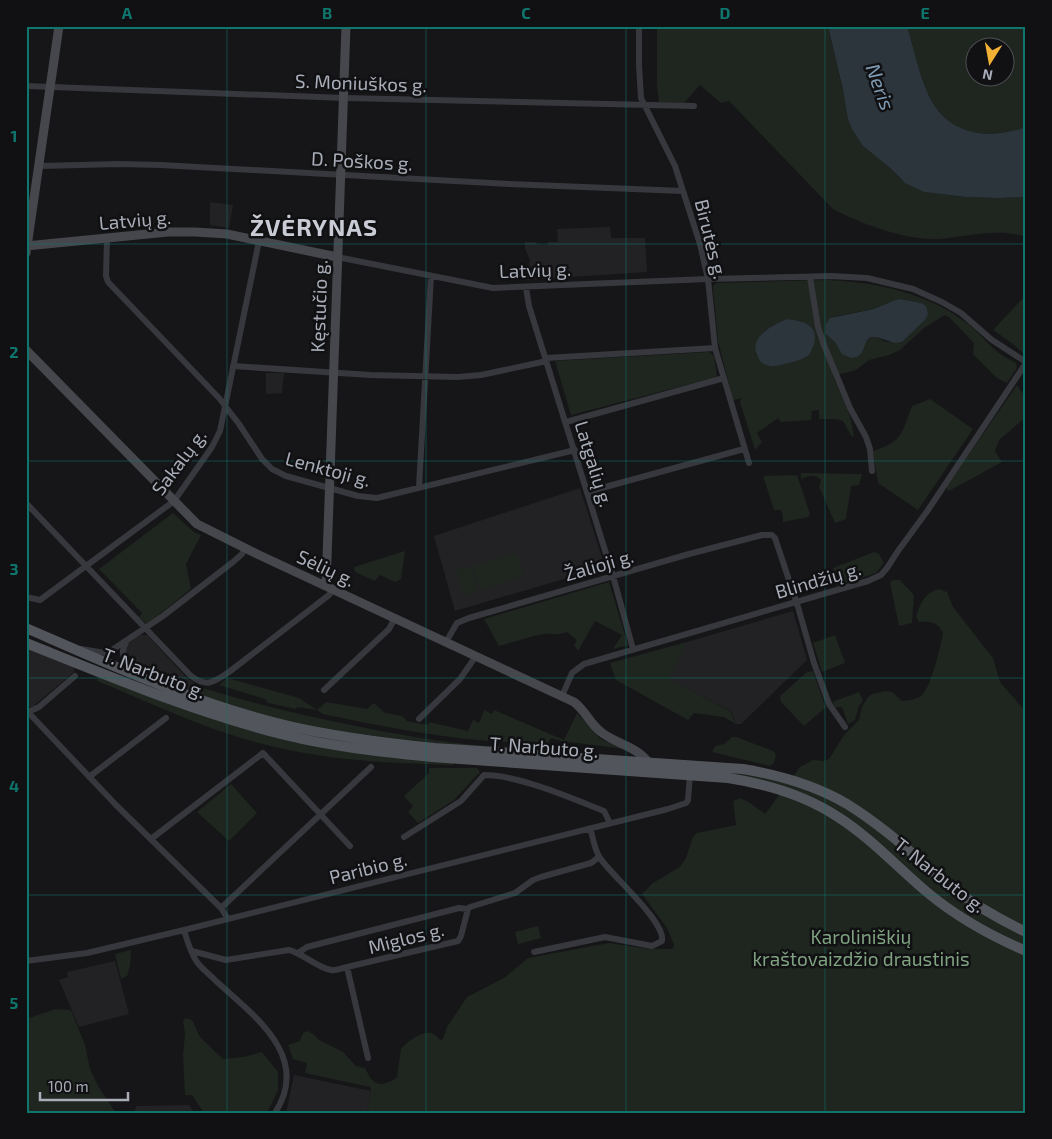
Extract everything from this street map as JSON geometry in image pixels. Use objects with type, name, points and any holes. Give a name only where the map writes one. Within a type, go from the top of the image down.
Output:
[{"type":"main road","points":[[27,248],[59,26]]},
{"type":"main road","name":"Kęstučio g.","points":[[330,588],[329,488],[346,26]]},
{"type":"main road","name":"Latvių g.","points":[[27,248],[168,232],[195,232],[218,233],[337,257]]},
{"type":"main road","name":"Sėlių g.","points":[[26,350],[197,524],[562,696],[580,706],[600,732],[626,744],[642,754],[648,762]]},
{"type":"main road","name":"T. Narbuto g.","points":[[26,628],[146,679],[228,709],[318,733],[389,744],[751,770],[790,779],[822,791],[845,803],[874,822],[956,890],[980,907],[1026,932]]},
{"type":"main road","name":"T. Narbuto g.","points":[[26,642],[224,718],[316,742],[414,755],[690,774],[764,784],[786,791],[838,816],[860,832],[944,906],[991,935],[1026,951]]},
{"type":"main road","points":[[648,762],[657,772]]},
{"type":"street","name":"Birutės g.","points":[[639,26],[641,98],[643,105],[666,145],[700,244],[708,279],[715,348],[749,463]]},
{"type":"street","name":"S. Moniuškos g.","points":[[26,86],[344,98],[694,106]]},
{"type":"street","name":"D. Poškos g.","points":[[40,166],[161,165],[508,184],[683,191]]},
{"type":"street","name":"Lenktoji g.","points":[[107,239],[106,276],[108,282],[225,406],[262,459],[272,469],[286,476],[358,496],[376,498],[575,450]]},
{"type":"street","name":"Sakalų g.","points":[[26,597],[40,600],[174,501],[216,441],[259,241]]},
{"type":"street","name":"Latvių g.","points":[[337,257],[493,288],[708,279],[844,276],[867,278],[899,285],[932,296],[961,313],[998,344],[1026,363]]},
{"type":"street","points":[[419,487],[431,276]]},
{"type":"street","points":[[810,277],[817,319],[824,345],[850,408],[866,437],[870,448],[872,471]]},
{"type":"street","name":"Latgalių g.","points":[[526,288],[529,306],[575,450],[634,649]]},
{"type":"street","points":[[233,366],[425,377],[481,375],[546,360],[715,348]]},
{"type":"street","name":"Blindžių g.","points":[[562,696],[570,677],[578,667],[597,659],[868,582],[882,575],[928,510],[1026,363]]},
{"type":"street","points":[[566,422],[724,378]]},
{"type":"street","points":[[587,492],[744,449]]},
{"type":"street","points":[[26,503],[196,680],[204,683],[212,682],[229,672],[329,595],[330,588]]},
{"type":"street","name":"Žalioji g.","points":[[446,642],[457,623],[461,621],[613,576],[762,535],[772,535],[775,538],[796,602]]},
{"type":"street","points":[[75,649],[108,652],[126,642],[227,567],[242,554],[245,548]]},
{"type":"street","points":[[796,602],[814,663],[829,704],[845,727]]},
{"type":"street","points":[[324,690],[389,629],[395,618]]},
{"type":"street","points":[[126,642],[122,651],[123,658],[146,679]]},
{"type":"street","points":[[419,719],[460,679],[476,656]]},
{"type":"street","points":[[75,676],[39,707],[27,712],[89,777],[221,908],[228,919]]},
{"type":"street","points":[[89,777],[166,718]]},
{"type":"street","points":[[151,839],[263,752],[350,846]]},
{"type":"street","points":[[221,908],[371,767]]},
{"type":"street","name":"Paribio g.","points":[[26,961],[87,953],[184,930],[686,803],[688,800],[690,774]]},
{"type":"street","points":[[404,837],[460,801],[484,775],[503,777],[570,797],[604,811],[610,823]]},
{"type":"street","points":[[534,952],[605,937],[652,946],[662,941],[662,933],[650,915],[599,857],[590,828]]},
{"type":"street","points":[[298,953],[306,947],[459,908],[468,909],[474,905],[515,893],[533,880],[591,863],[599,857]]},
{"type":"street","name":"Miglos g.","points":[[192,950],[226,960],[283,950],[298,953],[328,969],[335,970],[458,940],[461,936],[468,909]]},
{"type":"street","points":[[184,930],[196,962],[260,1022],[274,1038],[281,1050],[287,1067],[286,1079],[281,1101],[275,1113]]},
{"type":"street","points":[[347,968],[368,1058]]},
{"type":"shaded area","points":[[210,202],[233,205],[229,228],[210,225]]},
{"type":"shaded area","points":[[610,227],[611,238],[645,238],[647,272],[525,280],[530,260],[525,249],[525,242],[548,245],[548,242],[558,242],[557,229]]},
{"type":"shaded area","points":[[266,373],[284,373],[282,393],[266,394]]},
{"type":"shaded area","points":[[580,488],[605,567],[455,611],[434,536]]},
{"type":"shaded area","points":[[793,611],[807,660],[741,724],[736,724],[731,711],[668,679],[687,642]]},
{"type":"shaded area","points":[[141,635],[147,635],[187,678],[195,683],[191,692],[136,667],[126,659],[126,645]]},
{"type":"shaded area","points":[[26,647],[76,666],[73,673],[32,707],[26,706]]},
{"type":"shaded area","points":[[115,961],[129,1014],[79,1027],[59,980],[68,977],[67,972]]},
{"type":"shaded area","points":[[294,1075],[371,1091],[367,1113],[286,1113]]},
{"type":"shaded area","points":[[189,1105],[194,1113],[134,1113],[136,1106]]},
{"type":"green space","points":[[657,26],[828,26],[845,100],[863,146],[890,168],[900,179],[924,192],[966,197],[1026,197],[1026,237],[1004,233],[982,233],[924,239],[884,230],[833,209],[729,101],[721,103],[700,85],[684,103],[659,102],[657,85]]},
{"type":"green space","points":[[907,26],[1026,26],[1026,127],[1012,131],[985,134],[960,128],[939,112],[927,92]]},
{"type":"green space","points":[[827,280],[864,283],[901,291],[936,304],[952,313],[972,328],[999,353],[1016,363],[1017,368],[1007,383],[997,378],[973,354],[974,343],[945,315],[924,328],[900,350],[869,360],[856,370],[833,376],[850,416],[854,436],[852,437],[843,421],[819,419],[819,410],[812,411],[811,420],[781,422],[778,418],[757,433],[762,442],[755,450],[740,402],[742,398],[733,400],[718,341],[713,287],[717,283]],"holes":[[[901,299],[921,303],[925,320],[902,342],[886,342],[876,337],[870,337],[862,353],[840,348],[826,324],[830,319],[837,316],[874,309]],[[787,319],[803,323],[815,335],[796,361],[774,366],[756,355],[757,342],[760,336],[769,328]]]},
{"type":"green space","points":[[1026,295],[1026,356],[993,330]]},
{"type":"green space","points":[[709,352],[714,356],[717,377],[571,415],[555,361]]},
{"type":"green space","points":[[1017,385],[1026,398],[1026,417],[999,440],[995,451],[1002,462],[949,491],[947,490],[947,486]]},
{"type":"green space","points":[[930,399],[973,429],[918,510],[878,483],[873,451],[896,440],[903,430],[912,406]]},
{"type":"green space","points":[[801,473],[862,474],[859,485],[851,486],[846,519],[835,523],[819,487],[821,480],[814,476],[801,479]]},
{"type":"green space","points":[[797,475],[810,514],[808,517],[783,522],[781,510],[774,510],[764,476]]},
{"type":"green space","points":[[173,513],[195,533],[201,535],[186,564],[191,589],[147,624],[139,617],[142,613],[99,569]]},
{"type":"green space","points":[[405,551],[401,579],[395,582],[380,575],[375,581],[355,572],[354,567]]},
{"type":"green space","points":[[874,552],[879,554],[884,563],[876,573],[837,586],[833,568]]},
{"type":"green space","points":[[517,553],[524,576],[479,590],[472,566]]},
{"type":"green space","points":[[471,566],[477,591],[463,595],[456,570]]},
{"type":"green space","points":[[892,580],[900,580],[914,595],[912,623],[899,626],[890,583]]},
{"type":"green space","points":[[609,582],[628,645],[613,649],[622,635],[595,621],[578,651],[574,645],[577,640],[567,632],[543,634],[499,646],[484,619]]},
{"type":"green space","name":"Karoliniškių kraštovaizdžio draustinis","points":[[939,589],[947,592],[953,607],[993,658],[1000,682],[1026,712],[1026,1113],[367,1113],[370,1087],[305,1073],[307,1063],[293,1059],[288,1045],[300,1041],[303,1033],[307,1031],[319,1040],[343,1052],[356,1066],[365,1068],[375,1083],[386,1083],[397,1077],[401,1049],[407,1043],[418,1035],[426,1033],[435,1035],[440,1040],[443,1039],[447,1027],[467,997],[504,978],[528,958],[609,943],[649,949],[673,949],[674,945],[667,928],[642,894],[653,883],[680,867],[686,858],[693,837],[697,833],[736,825],[733,801],[740,798],[765,814],[785,787],[708,772],[747,773],[788,783],[800,767],[813,760],[824,761],[829,759],[844,735],[859,720],[862,707],[867,698],[872,694],[885,691],[892,692],[902,701],[921,696],[932,674],[943,634],[937,625],[930,622],[919,622],[916,616],[924,599],[930,593]]},
{"type":"green space","points":[[835,635],[845,663],[822,672],[813,643]]},
{"type":"green space","points":[[687,642],[669,679],[730,711],[736,724],[724,717],[694,713],[688,720],[616,680],[610,663]]},
{"type":"green space","points":[[813,671],[825,708],[804,726],[781,702],[780,696],[807,672]]},
{"type":"green space","points":[[99,676],[181,708],[454,762],[453,765],[338,758],[271,746],[226,733],[182,717],[97,681]]},
{"type":"green space","points":[[227,678],[299,698],[317,710],[297,707],[296,709],[268,703],[265,699],[219,685]]},
{"type":"green space","points":[[194,685],[277,709],[382,731],[465,744],[528,747],[530,750],[409,740],[319,728],[252,712],[191,692]]},
{"type":"green space","points":[[859,692],[863,700],[855,720],[848,724],[842,707],[835,707],[832,702]]},
{"type":"green space","points":[[326,702],[367,709],[374,703],[385,713],[402,716],[407,721],[428,725],[429,722],[468,731],[473,720],[479,723],[484,710],[492,714],[494,710],[564,740],[577,713],[600,739],[625,749],[561,741],[551,738],[548,743],[519,743],[435,735],[323,714],[317,710]]},
{"type":"green space","points":[[732,737],[773,751],[776,754],[774,763],[770,766],[712,752],[715,746],[724,744]]},
{"type":"green space","points":[[429,768],[477,768],[480,772],[454,800],[418,823],[408,812],[413,806],[404,796],[429,773]]},
{"type":"green space","points":[[231,784],[257,813],[229,841],[197,812]]},
{"type":"green space","points":[[538,926],[541,938],[518,944],[515,932]]},
{"type":"green space","points":[[131,950],[127,976],[121,979],[115,954]]},
{"type":"green space","points":[[56,1009],[71,1010],[85,1045],[90,1069],[98,1086],[116,1113],[26,1113],[26,1019]]},
{"type":"green space","points":[[186,1018],[192,1020],[200,1037],[223,1059],[244,1057],[262,1052],[278,1072],[278,1090],[267,1113],[204,1113],[192,1095],[185,1095],[183,1055],[185,1034],[183,1021]]},
{"type":"water","name":"Neris","points":[[828,26],[907,26],[927,92],[939,112],[949,121],[960,128],[985,134],[1012,131],[1026,127],[1026,197],[966,197],[924,192],[905,183],[863,146],[852,129],[848,119]]},
{"type":"water","points":[[901,299],[921,303],[926,306],[928,314],[925,320],[902,342],[895,343],[870,337],[862,353],[857,357],[851,358],[842,354],[835,342],[826,334],[826,324],[830,318],[874,309]]},
{"type":"water","points":[[787,319],[805,323],[812,329],[815,340],[810,354],[800,360],[768,366],[761,362],[755,350],[758,338],[768,329]]},
{"type":"district","name":"ŽVĖRYNAS","points":[[314,228]]}]
